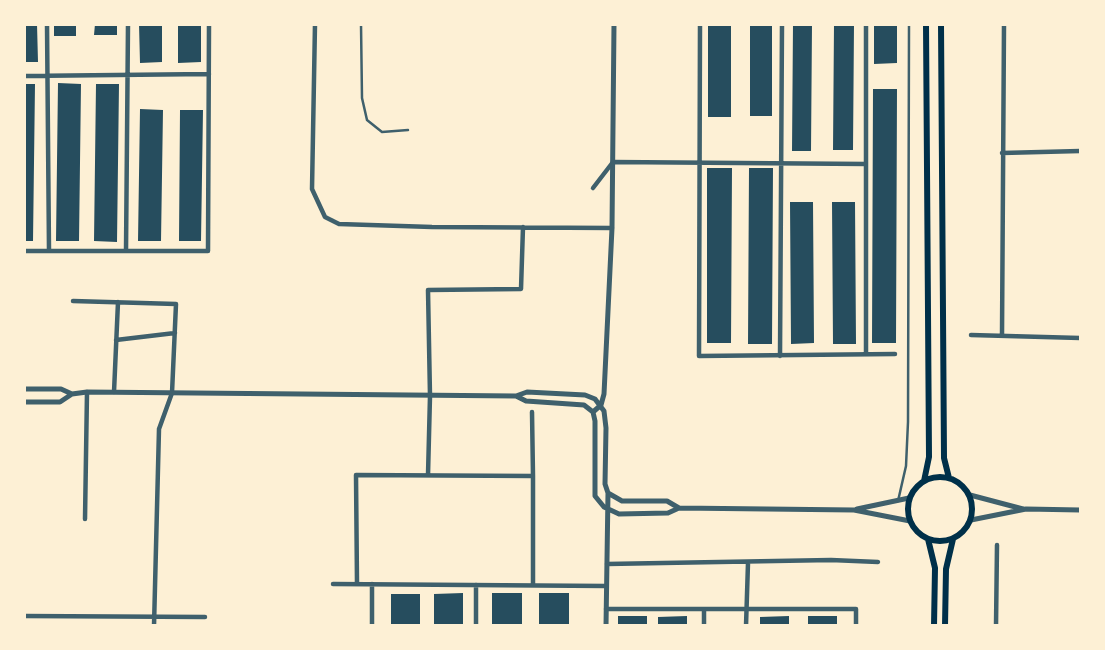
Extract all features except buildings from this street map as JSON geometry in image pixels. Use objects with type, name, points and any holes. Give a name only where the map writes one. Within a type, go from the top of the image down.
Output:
[{"type":"main road","points":[[924,481],[929,457],[926,24]]},
{"type":"main road","points":[[941,24],[944,457],[949,478]]},
{"type":"main road","points":[[939,476],[949,478],[962,485],[970,495],[973,507],[971,520],[964,531],[953,539],[928,539],[914,528],[910,521],[909,498],[924,481],[939,476]]},
{"type":"main road","points":[[928,539],[935,568],[934,625]]},
{"type":"main road","points":[[945,625],[946,569],[953,539]]},
{"type":"street","points":[[47,24],[49,251]]},
{"type":"street","points":[[125,251],[128,24]]},
{"type":"street","points":[[24,251],[208,251],[209,24]]},
{"type":"street","points":[[315,24],[312,189],[325,217],[339,223],[432,227],[612,228]]},
{"type":"street","points":[[593,412],[601,405],[604,394],[612,228],[614,24]]},
{"type":"street","points":[[700,24],[699,356],[895,354]]},
{"type":"street","points":[[780,356],[782,24]]},
{"type":"street","points":[[866,24],[866,354]]},
{"type":"street","points":[[1002,335],[1004,24]]},
{"type":"street","points":[[24,76],[209,74]]},
{"type":"street","points":[[1002,153],[1080,151]]},
{"type":"street","points":[[613,162],[866,164]]},
{"type":"street","points":[[593,188],[613,162]]},
{"type":"street","points":[[428,475],[428,290],[521,289],[523,228]]},
{"type":"street","points":[[73,301],[176,304],[172,393],[159,429],[154,625]]},
{"type":"street","points":[[114,392],[118,302]]},
{"type":"street","points":[[116,340],[175,333]]},
{"type":"street","points":[[971,335],[1080,338]]},
{"type":"street","points":[[24,389],[61,389],[72,394]]},
{"type":"street","points":[[24,402],[60,402],[72,394],[87,392],[516,396],[527,391],[585,394],[601,405],[606,417],[606,625]]},
{"type":"street","points":[[85,519],[87,392]]},
{"type":"street","points":[[516,396],[526,401],[584,405],[593,412],[594,490],[600,503],[619,514],[667,513],[679,508],[854,510],[910,521]]},
{"type":"street","points":[[532,412],[533,585]]},
{"type":"street","points":[[357,584],[356,475],[534,476]]},
{"type":"street","points":[[608,493],[621,501],[667,501],[679,508]]},
{"type":"street","points":[[970,495],[1026,509]]},
{"type":"street","points":[[854,510],[909,498]]},
{"type":"street","points":[[971,520],[1026,509],[1080,510]]},
{"type":"street","points":[[996,625],[997,545]]},
{"type":"street","points":[[606,564],[831,560],[878,562]]},
{"type":"street","points":[[746,625],[748,563]]},
{"type":"street","points":[[333,584],[606,586]]},
{"type":"street","points":[[372,584],[372,625]]},
{"type":"street","points":[[476,585],[477,625]]},
{"type":"street","points":[[606,609],[856,608],[856,625]]},
{"type":"street","points":[[704,610],[704,625]]},
{"type":"street","points":[[24,617],[205,617]]},
{"type":"lane","points":[[361,24],[362,98],[367,120],[382,132],[408,130]]},
{"type":"lane","points":[[898,501],[906,466],[908,422],[909,24]]}]
